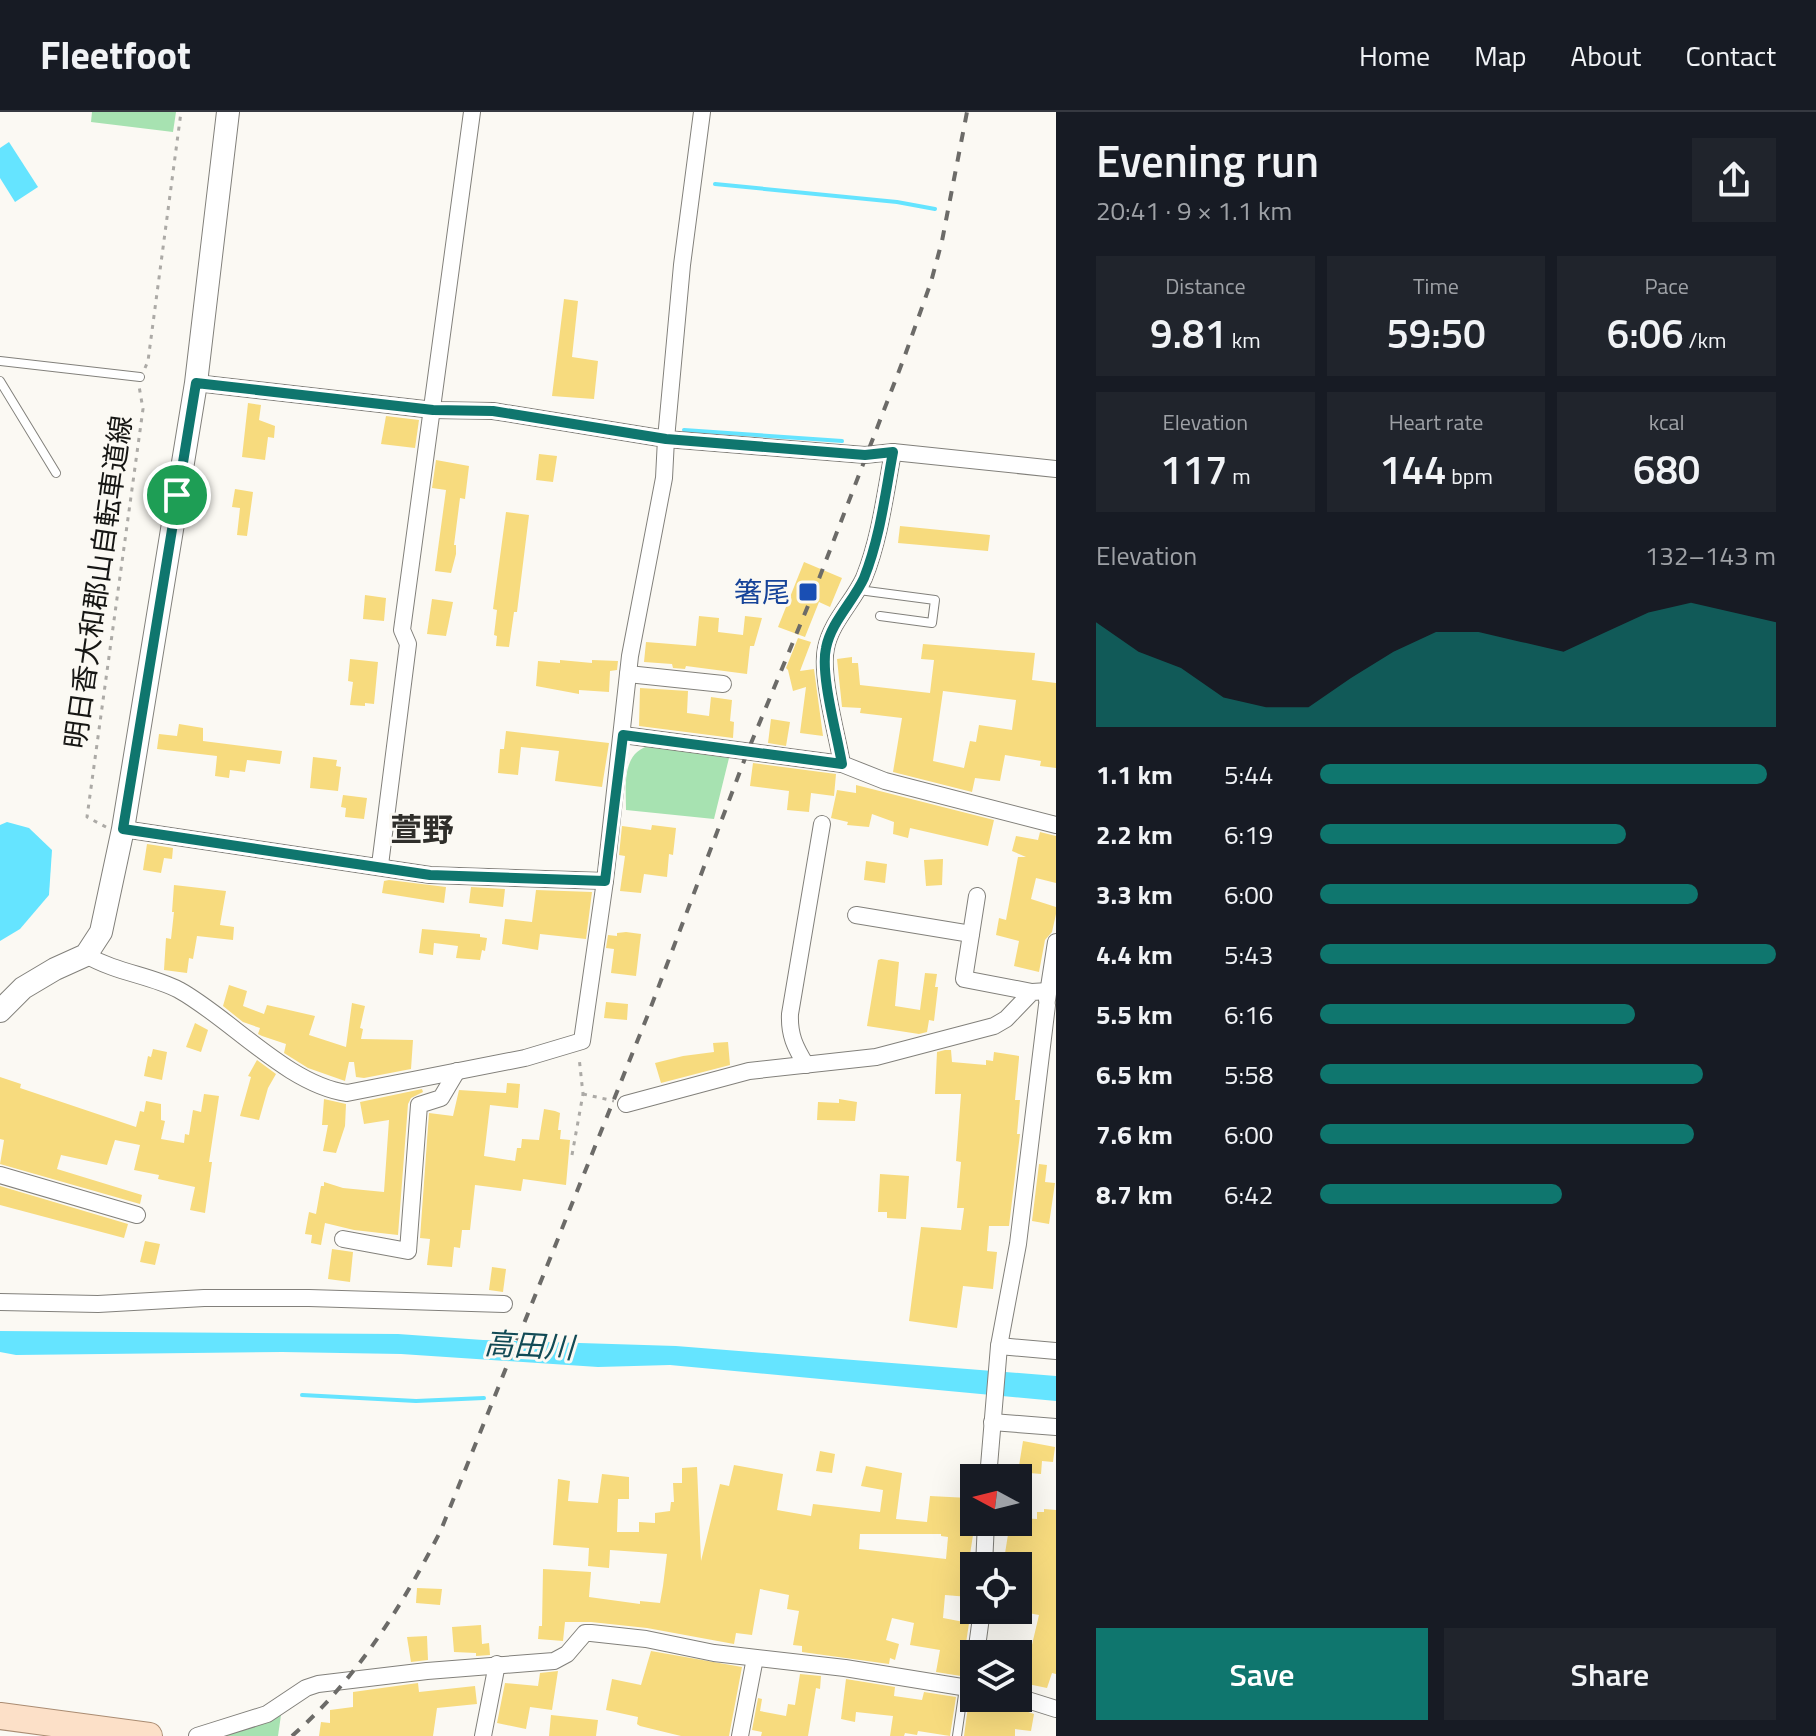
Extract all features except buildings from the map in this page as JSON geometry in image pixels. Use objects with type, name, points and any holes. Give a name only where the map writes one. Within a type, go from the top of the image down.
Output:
[{"type":"main road","points":[[0,1716],[149,1736]]},
{"type":"street","points":[[0,1011],[23,988],[86,955],[101,932],[196,383],[228,112]]},
{"type":"street","points":[[380,865],[408,644],[402,630],[472,112]]},
{"type":"street","points":[[86,955],[107,967],[175,988],[205,1005],[228,1026],[288,1068],[335,1092],[347,1093],[525,1058],[582,1041],[605,881],[628,674],[664,478],[682,265],[702,112]]},
{"type":"street","points":[[196,383],[433,410],[493,411],[666,439],[865,455],[893,452],[1056,469]]},
{"type":"street","points":[[842,764],[825,659],[831,632],[858,590],[877,540],[893,452]]},
{"type":"street","points":[[628,674],[723,684]]},
{"type":"street","points":[[623,735],[842,764],[885,781],[1056,825]]},
{"type":"street","points":[[806,1065],[792,1043],[790,1014],[822,824]]},
{"type":"street","points":[[117,830],[380,865],[430,875],[605,881]]},
{"type":"street","points":[[977,896],[964,979],[1046,999]]},
{"type":"street","points":[[856,915],[971,934]]},
{"type":"street","points":[[989,1464],[999,1346],[1018,1244],[1046,999],[1056,942]]},
{"type":"street","points":[[626,1104],[741,1073],[876,1057],[994,1026],[1046,999]]},
{"type":"street","points":[[343,1239],[408,1251],[419,1105],[441,1098],[457,1071]]},
{"type":"street","points":[[0,1175],[137,1215]]},
{"type":"street","points":[[0,1302],[98,1304],[204,1298],[309,1298],[504,1304]]},
{"type":"street","points":[[999,1346],[1056,1351]]},
{"type":"street","points":[[992,1422],[1056,1427]]},
{"type":"street","points":[[197,1736],[267,1714],[306,1688],[318,1684],[562,1658],[585,1633],[960,1687]]},
{"type":"street","points":[[740,1736],[755,1658]]},
{"type":"street","points":[[483,1736],[497,1664]]},
{"type":"street","points":[[1032,1701],[1056,1709]]},
{"type":"lane","points":[[0,361],[140,377]]},
{"type":"lane","points":[[0,381],[56,473]]},
{"type":"lane","points":[[858,590],[935,600],[932,623],[880,616]]},
{"type":"lane","points":[[957,1736],[963,1712]]},
{"type":"path","name":"明日香大和郡山自転車道線","points":[[117,830],[87,817],[143,409],[140,377],[148,361],[181,112]]},
{"type":"path","points":[[572,1155],[583,1094],[579,1070],[582,1041]]},
{"type":"path","points":[[583,1094],[626,1104]]},
{"type":"green space","points":[[92,112],[176,112],[173,132],[91,122]]},
{"type":"green space","points":[[653,745],[729,758],[714,819],[626,810],[626,780],[630,761],[643,748]]},
{"type":"green space","points":[[281,1715],[278,1736],[223,1736]]},
{"type":"water","points":[[9,142],[38,187],[15,202],[0,178],[0,148]]},
{"type":"water","points":[[7,822],[29,828],[52,850],[49,895],[20,929],[0,941],[0,825]]},
{"type":"water","name":"高田川","points":[[0,1331],[398,1334],[676,1346],[1056,1376],[1056,1401],[670,1365],[598,1367],[401,1354],[282,1352],[16,1355],[0,1352]]},
{"type":"waterway","points":[[715,184],[897,202],[935,209]]},
{"type":"waterway","points":[[684,430],[842,441]]},
{"type":"waterway","points":[[302,1395],[416,1401],[484,1398]]},
{"type":"railway","points":[[292,1736],[337,1691],[376,1640],[411,1586],[441,1530],[649,1012],[747,753],[815,589],[904,358],[942,241],[967,112]]},
{"type":"place","name":"箸尾","points":[[808,592]]},
{"type":"district","name":"萱野","points":[[422,830]]},
{"type":"route","points":[[196,383],[433,410],[493,411],[666,439],[865,455],[893,452],[870,562],[858,590],[831,632],[826,647],[826,670],[842,764],[623,735],[605,881],[430,875],[380,865],[205,843],[123,829],[177,495],[196,383]]}]
